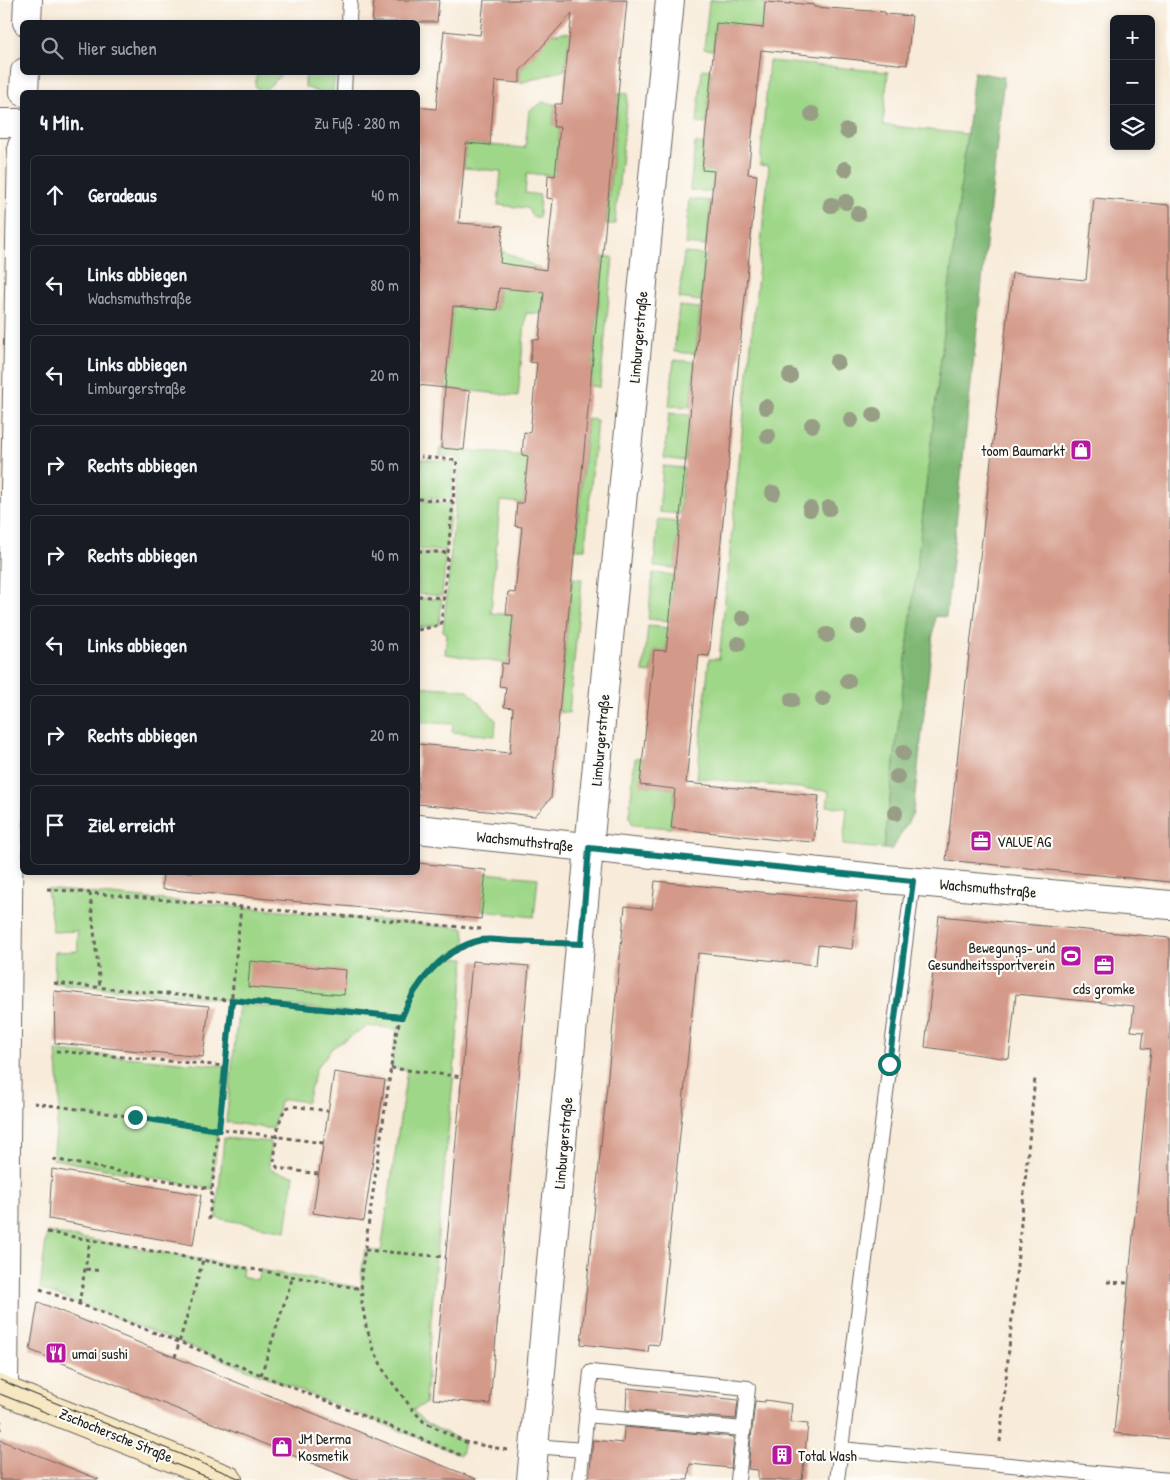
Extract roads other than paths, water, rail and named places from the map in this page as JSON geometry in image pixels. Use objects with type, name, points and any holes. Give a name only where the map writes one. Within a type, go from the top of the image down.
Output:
[{"type":"main road","name":"Zschochersche Straße","points":[[1,1388],[228,1480]]},
{"type":"street","points":[[27,20],[28,0]]},
{"type":"street","name":"Limburgerstraße","points":[[533,1461],[670,0]]},
{"type":"street","points":[[24,90],[25,75]]},
{"type":"street","points":[[0,123],[20,123]]},
{"type":"street","points":[[1,1388],[11,788],[8,437],[20,188]]},
{"type":"street","name":"Wachsmuthstraße","points":[[420,829],[913,881],[1170,905]]},
{"type":"lane","points":[[349,20],[350,0]]},
{"type":"lane","points":[[344,90],[345,75]]},
{"type":"lane","points":[[837,1480],[913,881]]},
{"type":"lane","points":[[579,1480],[591,1372],[748,1388],[738,1480]]},
{"type":"lane","points":[[586,1415],[744,1430]]},
{"type":"lane","points":[[841,1449],[1170,1480]]},
{"type":"lane","points":[[533,1461],[583,1450]]},
{"type":"tram line","points":[[0,1380],[243,1480]]},
{"type":"tram line","points":[[0,1394],[215,1480]]},
{"type":"place","name":"toom Baumarkt","points":[[1081,450]]},
{"type":"place","name":"VALUE AG","points":[[981,841]]},
{"type":"place","name":"Bewegungs- und Gesundheitssportverein","points":[[1071,956]]},
{"type":"place","name":"cds gromke","points":[[1104,965]]},
{"type":"place","name":"umai sushi","points":[[56,1353]]},
{"type":"place","name":"JM Derma Kosmetik","points":[[282,1447]]},
{"type":"place","name":"Total Wash","points":[[782,1455]]}]
